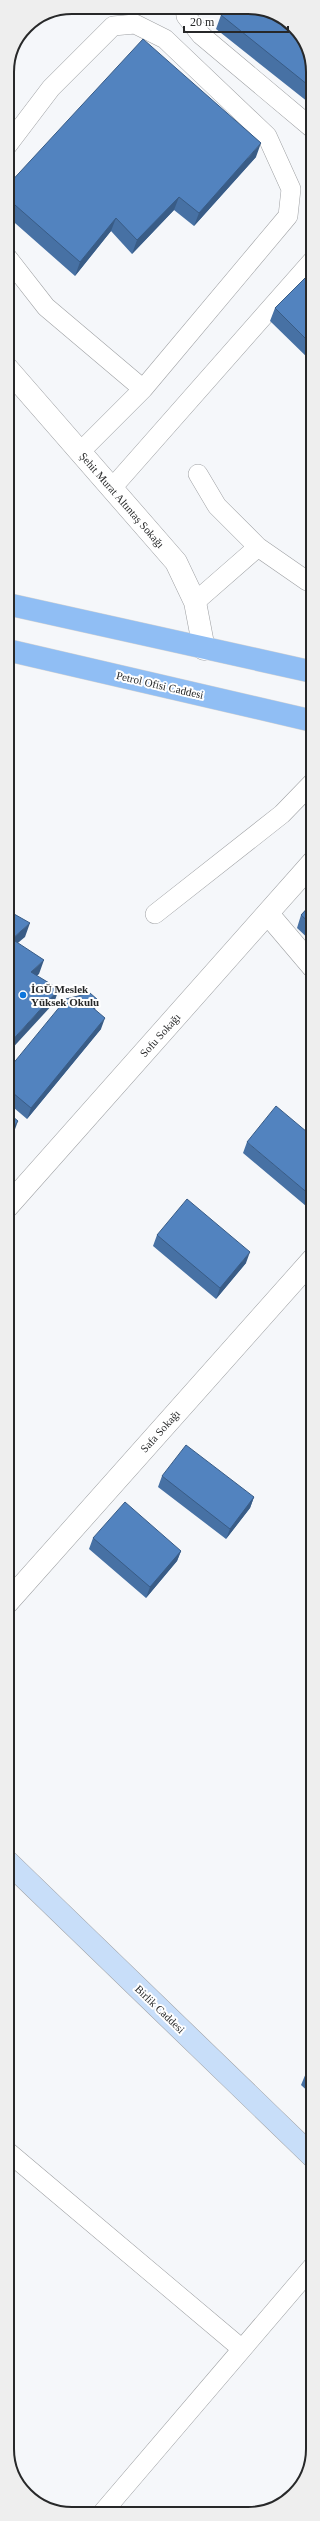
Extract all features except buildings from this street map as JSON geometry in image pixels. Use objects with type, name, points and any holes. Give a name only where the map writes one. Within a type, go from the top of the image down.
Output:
[{"type":"main road","points":[[14,606],[306,671]]},
{"type":"main road","name":"Petrol Ofisi Caddesi","points":[[14,652],[306,719]]},
{"type":"street","name":"Şehit Murat Altıntaş Sokağı","points":[[14,376],[176,562],[195,602],[204,649]]},
{"type":"street","name":"Sofu Sokağı","points":[[14,1199],[306,870]]},
{"type":"street","points":[[268,914],[306,959]]},
{"type":"street","name":"Safa Sokağı","points":[[14,1595],[306,1267]]},
{"type":"street","name":"Birlik Caddesi","points":[[14,1868],[306,2150]]},
{"type":"lane","points":[[186,14],[201,35],[306,123]]},
{"type":"lane","points":[[14,137],[51,88],[112,26],[135,24],[165,39],[267,136],[291,189],[288,216],[143,389],[80,452]]},
{"type":"lane","points":[[14,266],[46,307],[143,389]]},
{"type":"lane","points":[[112,488],[306,268]]},
{"type":"lane","points":[[198,474],[217,506],[258,547],[306,579]]},
{"type":"lane","points":[[195,602],[258,547]]},
{"type":"lane","points":[[155,914],[282,814],[306,789]]},
{"type":"lane","points":[[14,2157],[242,2349]]},
{"type":"lane","points":[[107,2507],[306,2274]]},
{"type":"place","name":"İGÜ Meslek Yüksek Okulu","points":[[23,995]]}]
